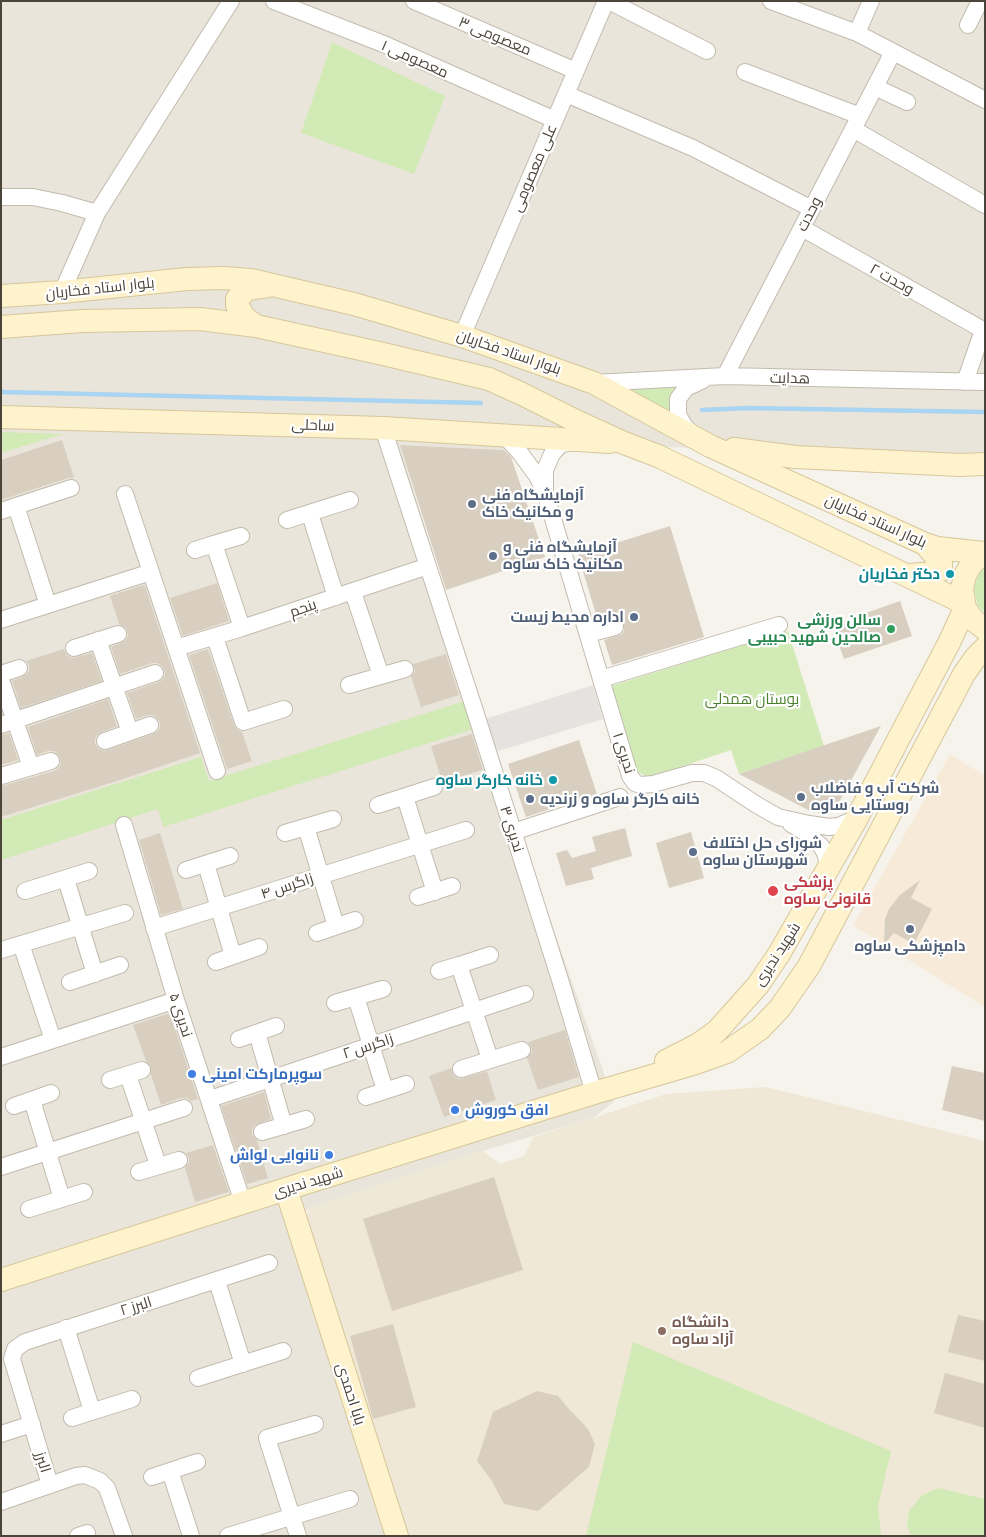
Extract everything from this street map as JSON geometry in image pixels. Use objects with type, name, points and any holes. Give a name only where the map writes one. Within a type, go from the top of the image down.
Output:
[{"type":"street","points":[[62,292],[97,212],[231,1]]},
{"type":"street","name":"معصومی ۱","points":[[274,1],[386,45],[555,120]]},
{"type":"street","name":"معصومی ۳","points":[[414,1],[576,71]]},
{"type":"street","points":[[608,1],[707,51]]},
{"type":"street","name":"علی معصومی","points":[[462,336],[608,1]]},
{"type":"street","points":[[771,1],[857,33],[985,100]]},
{"type":"street","points":[[857,33],[871,1]]},
{"type":"street","points":[[968,25],[980,1]]},
{"type":"street","name":"وحدت","points":[[719,376],[802,228],[893,52]]},
{"type":"street","points":[[745,72],[856,123],[985,205]]},
{"type":"street","points":[[875,87],[907,102]]},
{"type":"street","points":[[566,94],[693,148],[812,209]]},
{"type":"street","points":[[1,197],[33,197],[97,212]]},
{"type":"street","name":"وحدت ۲","points":[[802,228],[983,330],[965,382]]},
{"type":"street","name":"بلوار استاد فخاریان","points":[[1,296],[62,292],[187,279],[223,278],[250,280],[354,304],[462,336],[594,383],[705,442],[925,544],[937,548],[985,553]]},
{"type":"street","points":[[256,326],[244,317],[237,305],[237,299],[247,289],[276,286]]},
{"type":"street","name":"بلوار استاد فخاریان","points":[[1,327],[82,321],[200,319],[256,326],[490,379],[578,422],[658,456],[907,575],[965,606]]},
{"type":"street","points":[[719,376],[686,388],[678,399],[678,415],[685,427],[705,442],[795,457],[960,465],[985,464]]},
{"type":"street","name":"هدایت","points":[[594,383],[719,376],[985,382]]},
{"type":"street","points":[[522,394],[536,408],[536,416],[530,425],[511,435],[545,492]]},
{"type":"street","name":"ساحلی","points":[[1,417],[382,428],[624,443]]},
{"type":"street","name":"ندیری ۳","points":[[382,428],[513,832],[594,1093]]},
{"type":"street","points":[[545,492],[545,470],[552,454],[561,444],[589,440]]},
{"type":"street","points":[[48,605],[9,508],[71,488]]},
{"type":"street","name":"ندیری ۱","points":[[545,492],[630,776],[635,783],[640,785],[653,784],[692,772],[704,773],[716,778],[757,805],[778,816],[830,827],[847,823],[857,818]]},
{"type":"street","points":[[126,494],[150,572],[217,771]]},
{"type":"street","points":[[288,520],[350,500]]},
{"type":"street","points":[[310,514],[336,597]]},
{"type":"street","points":[[195,550],[241,536]]},
{"type":"street","points":[[214,544],[242,628]]},
{"type":"street","points":[[907,575],[935,573],[941,570],[941,563],[925,544]]},
{"type":"street","points":[[985,553],[973,562],[966,575],[962,589],[965,606],[972,619],[985,629]]},
{"type":"street","name":"پنجم","points":[[176,648],[215,637],[428,566]]},
{"type":"street","points":[[1,620],[150,572]]},
{"type":"street","points":[[353,592],[380,676]]},
{"type":"street","name":"شهید ندیری","points":[[616,1087],[699,1044],[717,1031],[758,985],[779,954],[857,818],[946,650],[965,606]]},
{"type":"street","points":[[601,679],[779,625]]},
{"type":"street","points":[[588,634],[615,626]]},
{"type":"street","points":[[74,648],[118,634]]},
{"type":"street","points":[[215,637],[243,722],[284,709]]},
{"type":"street","points":[[98,640],[130,732]]},
{"type":"street","name":"شهید ندیری","points":[[1,1280],[727,1052],[760,1029],[780,1008],[809,966],[964,674],[985,648]]},
{"type":"street","points":[[1,674],[20,668]]},
{"type":"street","points":[[349,685],[405,669]]},
{"type":"street","points":[[8,723],[155,673]]},
{"type":"street","points":[[1,680],[8,723],[31,767]]},
{"type":"street","points":[[105,741],[150,725]]},
{"type":"street","points":[[1,776],[50,761]]},
{"type":"street","points":[[378,805],[434,787]]},
{"type":"street","points":[[405,797],[435,892]]},
{"type":"street","points":[[513,832],[620,797]]},
{"type":"street","points":[[778,816],[806,833],[821,846],[826,853],[829,869]]},
{"type":"street","points":[[285,833],[333,819]]},
{"type":"street","name":"ندیری ۵","points":[[124,825],[176,1000],[243,1203]]},
{"type":"street","points":[[306,827],[336,926]]},
{"type":"street","name":"زاگرس ۴","points":[[154,928],[466,830]]},
{"type":"street","points":[[186,870],[230,856]]},
{"type":"street","points":[[206,864],[233,956]]},
{"type":"street","points":[[25,891],[89,871]]},
{"type":"street","points":[[66,879],[95,974]]},
{"type":"street","points":[[418,897],[452,886]]},
{"type":"street","points":[[1,950],[125,913]]},
{"type":"street","points":[[317,933],[355,920]]},
{"type":"street","points":[[21,944],[53,1040]]},
{"type":"street","points":[[216,962],[259,947]]},
{"type":"street","points":[[439,971],[490,955]]},
{"type":"street","points":[[70,982],[120,965]]},
{"type":"street","points":[[459,965],[490,1060]]},
{"type":"street","points":[[335,1003],[383,989]]},
{"type":"street","name":"زاگرس ۲","points":[[210,1099],[526,994]]},
{"type":"street","points":[[356,997],[385,1090]]},
{"type":"street","points":[[1,1057],[176,1000]]},
{"type":"street","points":[[239,1039],[276,1026]]},
{"type":"street","points":[[257,1033],[284,1126]]},
{"type":"street","points":[[461,1069],[522,1050]]},
{"type":"street","points":[[110,1080],[135,1072],[144,1120],[158,1165]]},
{"type":"street","points":[[366,1097],[406,1084]]},
{"type":"street","points":[[14,1106],[50,1093]]},
{"type":"street","points":[[32,1100],[46,1152],[62,1199]]},
{"type":"street","points":[[1,1167],[184,1108]]},
{"type":"street","points":[[262,1132],[306,1119]]},
{"type":"street","points":[[139,1172],[179,1160]]},
{"type":"street","name":"بابا احمدی","points":[[286,1189],[397,1536]]},
{"type":"street","points":[[29,1209],[84,1192]]},
{"type":"street","name":"البرز ۲","points":[[12,1359],[15,1350],[25,1342],[269,1263]]},
{"type":"street","points":[[217,1281],[243,1364]]},
{"type":"street","points":[[66,1328],[92,1411]]},
{"type":"street","points":[[198,1378],[283,1351]]},
{"type":"street","name":"البرز","points":[[12,1359],[50,1485],[76,1476],[86,1475],[100,1482],[107,1488],[124,1536]]},
{"type":"street","points":[[72,1418],[132,1399]]},
{"type":"street","points":[[1,1434],[32,1424]]},
{"type":"street","points":[[298,1536],[267,1438],[314,1424]]},
{"type":"street","points":[[152,1477],[197,1462]]},
{"type":"street","points":[[170,1471],[190,1536]]},
{"type":"street","points":[[1,1502],[50,1485]]},
{"type":"street","points":[[228,1536],[350,1499]]},
{"type":"shaded area","points":[[1,1],[985,1],[985,457],[597,445],[508,450],[400,445],[527,853],[614,1102],[593,1118],[483,1151],[309,1209],[288,1218],[389,1536],[1,1536]]},
{"type":"shaded area","points":[[593,685],[603,719],[495,752],[485,719]]},
{"type":"shaded area","points":[[950,754],[985,776],[985,1007],[853,926]]},
{"type":"shaded area","name":"دانشگاه آزاد ساوه","points":[[766,1087],[985,1141],[985,1536],[404,1536],[304,1221],[309,1209],[483,1151],[500,1164],[524,1156],[533,1137],[666,1094]]},
{"type":"green space","points":[[332,42],[445,96],[414,174],[301,133]]},
{"type":"green space","points":[[681,382],[669,398],[674,417],[622,387]]},
{"type":"green space","points":[[1,432],[63,434],[1,453]]},
{"type":"green space","points":[[985,567],[985,613],[978,606],[974,590],[978,575]]},
{"type":"green space","name":"بوستان همدلی","points":[[788,631],[824,746],[739,774],[731,750],[656,775],[645,776],[636,771],[611,686]]},
{"type":"green space","points":[[471,699],[480,727],[163,827],[158,809],[1,860],[1,820],[201,757],[209,781]]},
{"type":"green space","points":[[633,1342],[891,1451],[878,1506],[881,1536],[586,1536]]},
{"type":"green space","points":[[938,1488],[985,1499],[985,1536],[911,1536],[907,1526],[909,1511],[921,1496]]},
{"type":"building","points":[[62,440],[74,478],[68,478],[1,500],[1,460]]},
{"type":"building","name":"آزمایشگاه فنی و مکانیک خاک","points":[[400,445],[504,450],[511,457],[545,557],[446,590]]},
{"type":"building","points":[[670,526],[704,637],[612,665],[604,640],[622,634],[624,624],[617,617],[598,621],[578,555]]},
{"type":"building","points":[[217,583],[229,621],[183,636],[170,598]]},
{"type":"building","points":[[143,585],[145,586],[200,753],[1,817],[1,786],[54,771],[61,764],[60,758],[54,751],[37,755],[28,727],[108,699],[117,726],[97,735],[95,744],[99,749],[108,750],[158,731],[160,722],[156,717],[147,715],[136,719],[127,693],[159,682],[165,675],[164,669],[157,663],[152,663],[120,674],[111,647],[125,641],[128,636],[125,627],[119,624],[110,596]]},
{"type":"building","points":[[900,601],[912,636],[844,659],[832,625]]},
{"type":"building","points":[[64,649],[67,655],[72,658],[92,653],[102,681],[21,708],[12,681],[27,674],[29,665],[26,661]]},
{"type":"building","points":[[208,649],[234,725],[237,730],[242,732],[252,761],[227,769],[189,655]]},
{"type":"building","points":[[446,654],[459,695],[421,707],[411,676],[415,671],[413,664]]},
{"type":"building","points":[[881,726],[833,811],[812,812],[739,774]]},
{"type":"building","points":[[9,733],[18,760],[1,765],[1,735]]},
{"type":"building","points":[[472,734],[483,770],[442,782],[431,746]]},
{"type":"building","name":"خانه کارگر ساوه","points":[[579,740],[597,794],[526,817],[508,764]]},
{"type":"building","points":[[625,828],[632,856],[591,868],[594,879],[566,886],[556,853],[567,850],[572,858],[596,851],[592,837]]},
{"type":"building","points":[[691,832],[704,878],[669,888],[656,843]]},
{"type":"building","points":[[160,833],[183,909],[161,915],[139,840]]},
{"type":"building","points":[[920,880],[911,898],[932,909],[914,944],[894,933],[884,944],[885,919],[889,909],[900,895]]},
{"type":"building","points":[[170,1013],[198,1099],[191,1101],[187,1098],[181,1098],[161,1105],[151,1075],[151,1067],[146,1061],[133,1025]]},
{"type":"building","points":[[565,1030],[579,1077],[538,1090],[527,1058],[532,1052],[528,1042]]},
{"type":"building","points":[[952,1066],[985,1073],[985,1121],[942,1110]]},
{"type":"building","points":[[451,1068],[454,1076],[459,1079],[487,1071],[496,1100],[444,1117],[429,1076]]},
{"type":"building","points":[[264,1092],[271,1119],[255,1125],[252,1129],[252,1134],[257,1141],[268,1178],[247,1184],[221,1106]]},
{"type":"building","points":[[213,1145],[229,1192],[195,1202],[185,1168],[189,1162],[186,1153]]},
{"type":"building","points":[[494,1177],[523,1270],[392,1311],[363,1219]]},
{"type":"building","points":[[958,1315],[985,1321],[985,1361],[948,1352]]},
{"type":"building","points":[[393,1324],[416,1407],[373,1419],[350,1336]]},
{"type":"building","points":[[945,1373],[985,1384],[985,1428],[934,1413]]},
{"type":"building","points":[[537,1391],[558,1396],[588,1429],[595,1444],[589,1467],[538,1511],[504,1504],[492,1481],[477,1461],[493,1412]]},
{"type":"waterway","points":[[1,392],[481,403]]},
{"type":"waterway","points":[[702,410],[747,408],[985,412]]},
{"type":"place","name":"آزمایشگاه فنی و مکانیک خاک","points":[[472,504]]},
{"type":"place","name":"آزمایشگاه فنی و مکانیک خاک ساوه","points":[[493,556]]},
{"type":"place","name":"دکتر فخاریان","points":[[950,574]]},
{"type":"place","name":"اداره محیط زیست","points":[[634,617]]},
{"type":"place","name":"سالن ورزشی صالحین شهید حبیبی","points":[[891,629]]},
{"type":"place","name":"خانه کارگر ساوه","points":[[553,780]]},
{"type":"place","name":"شرکت آب و فاضلاب روستایی ساوه","points":[[801,797]]},
{"type":"place","name":"خانه کارگر ساوه و زرندیه","points":[[530,799]]},
{"type":"place","name":"شورای حل اختلاف شهرستان ساوه","points":[[693,852]]},
{"type":"place","name":"پزشکی قانونی ساوه","points":[[773,891]]},
{"type":"place","name":"دامپزشکی ساوه","points":[[910,929]]},
{"type":"place","name":"سوپرمارکت امینی","points":[[192,1074]]},
{"type":"place","name":"افق کوروش","points":[[455,1110]]},
{"type":"place","name":"نانوایی لواش","points":[[329,1155]]},
{"type":"place","name":"دانشگاه آزاد ساوه","points":[[662,1331]]}]
